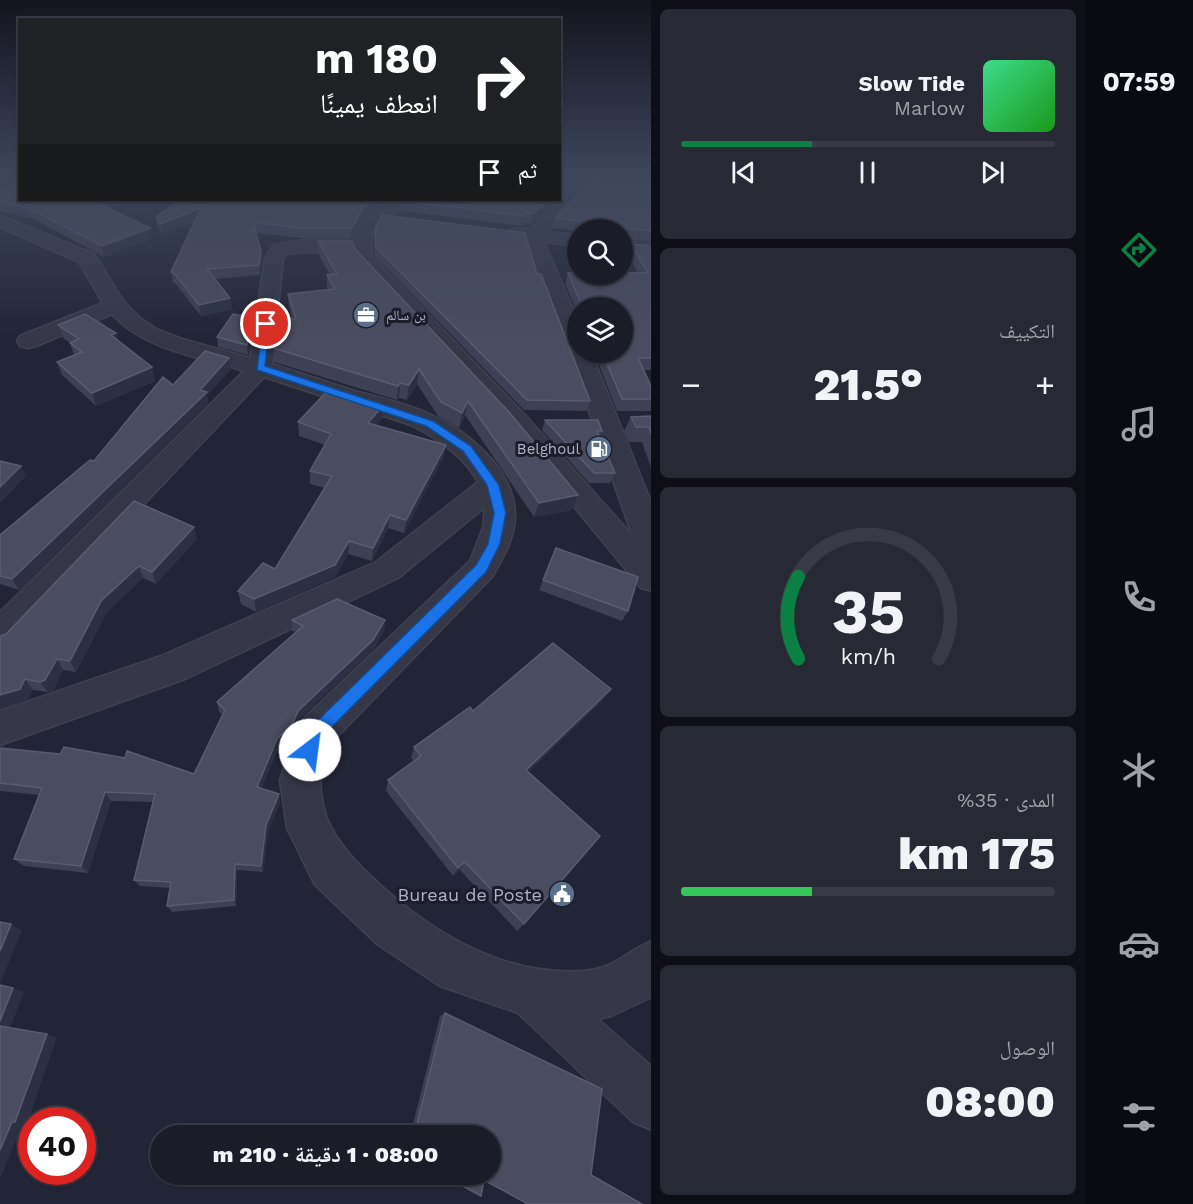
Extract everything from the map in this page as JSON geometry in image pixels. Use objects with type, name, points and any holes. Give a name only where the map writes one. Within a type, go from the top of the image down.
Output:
[{"type":"street","points":[[19,229],[87,258],[95,276],[116,305],[142,330],[166,340],[260,368],[429,424],[467,449],[493,485],[500,513],[494,544],[481,569],[314,734],[300,780],[308,828],[331,869],[393,928],[457,969],[533,994],[578,998],[609,992],[640,977],[651,965]]},
{"type":"street","points":[[365,229],[360,247],[363,257],[516,420],[651,578]]},
{"type":"street","points":[[533,236],[540,229]]},
{"type":"street","points":[[497,231],[567,240]]},
{"type":"street","points":[[533,236],[567,323]]},
{"type":"street","points":[[0,634],[260,368],[274,258],[281,249],[303,246],[360,247]]},
{"type":"street","points":[[633,248],[651,250]]},
{"type":"street","points":[[28,341],[116,305]]},
{"type":"street","points":[[583,363],[647,531],[651,578]]},
{"type":"street","points":[[516,420],[550,421]]},
{"type":"street","points":[[0,728],[172,668],[387,570],[493,485]]},
{"type":"street","points":[[533,994],[651,1103]]},
{"type":"building","points":[[69,229],[147,229],[102,246]]},
{"type":"building","points":[[191,229],[255,229],[261,251],[259,265],[207,269],[230,298],[199,305],[171,272]]},
{"type":"building","points":[[376,229],[495,229],[525,233],[537,274],[541,274],[567,341],[567,363],[575,363],[590,401],[527,400],[375,246]]},
{"type":"building","points":[[318,241],[352,241],[355,249],[509,412],[578,495],[539,503],[468,401],[462,413],[441,402],[419,369],[409,385],[400,383],[398,386],[273,348],[277,317],[296,319],[288,294],[335,289],[327,275],[337,274]]},
{"type":"building","points":[[633,244],[651,246],[651,358],[638,358],[651,386],[651,399],[622,399],[607,363],[633,363],[633,297],[578,297],[573,285],[633,285],[633,273],[648,273]]},
{"type":"building","points":[[85,314],[116,333],[111,335],[152,367],[92,393],[57,362],[82,352],[70,343],[79,339],[58,325]]},
{"type":"building","points":[[233,314],[251,317],[247,345],[217,337]]},
{"type":"building","points":[[205,351],[229,358],[200,390],[207,392],[12,579],[0,576],[0,535],[90,460],[94,461],[163,377],[173,385]]},
{"type":"building","points":[[330,388],[383,405],[368,423],[446,445],[406,520],[390,515],[373,548],[349,541],[335,565],[254,599],[238,591],[263,563],[275,569],[332,476],[310,471],[331,434],[298,422]]},
{"type":"building","points":[[651,416],[651,434],[649,427],[636,427],[631,417]]},
{"type":"building","points":[[545,420],[598,420],[602,431],[597,431],[615,473],[594,473]]},
{"type":"building","points":[[0,461],[21,466],[0,487]]},
{"type":"building","points":[[134,501],[194,527],[152,572],[139,566],[101,601],[70,661],[57,659],[45,680],[40,682],[25,679],[20,689],[0,695],[0,636],[6,634]]},
{"type":"building","points":[[556,548],[638,577],[628,611],[543,580]]},
{"type":"building","points":[[337,599],[385,620],[373,640],[298,711],[293,723],[277,739],[257,787],[279,794],[266,825],[261,866],[235,864],[234,900],[167,906],[171,882],[134,880],[155,794],[105,792],[81,866],[14,859],[42,788],[0,783],[0,748],[60,754],[64,747],[125,758],[127,751],[194,774],[225,710],[217,702],[303,626],[292,620]]},
{"type":"building","points":[[553,643],[611,689],[526,770],[600,836],[524,924],[465,862],[458,868],[388,780],[421,756],[414,747],[470,707],[473,711]]},
{"type":"building","points":[[0,922],[11,924],[0,951]]},
{"type":"building","points":[[0,985],[13,988],[0,1021]]},
{"type":"building","points":[[445,1013],[602,1089],[591,1175],[642,1204],[528,1204],[493,1185],[501,1185],[501,1125],[417,1125]]},
{"type":"building","points":[[0,1026],[47,1034],[20,1107],[18,1107],[15,1122],[12,1122],[0,1150]]},
{"type":"building","points":[[461,1185],[483,1185],[481,1196]]},
{"type":"place","name":"بن سالم","points":[[366,315]]},
{"type":"place","name":"Belghoul","points":[[599,449]]},
{"type":"place","name":"Bureau de Poste","points":[[562,894]]},
{"type":"route","points":[[266,324],[260,368],[429,424],[467,449],[484,470],[493,485],[500,513],[494,544],[481,569],[314,734],[310,750]]}]
